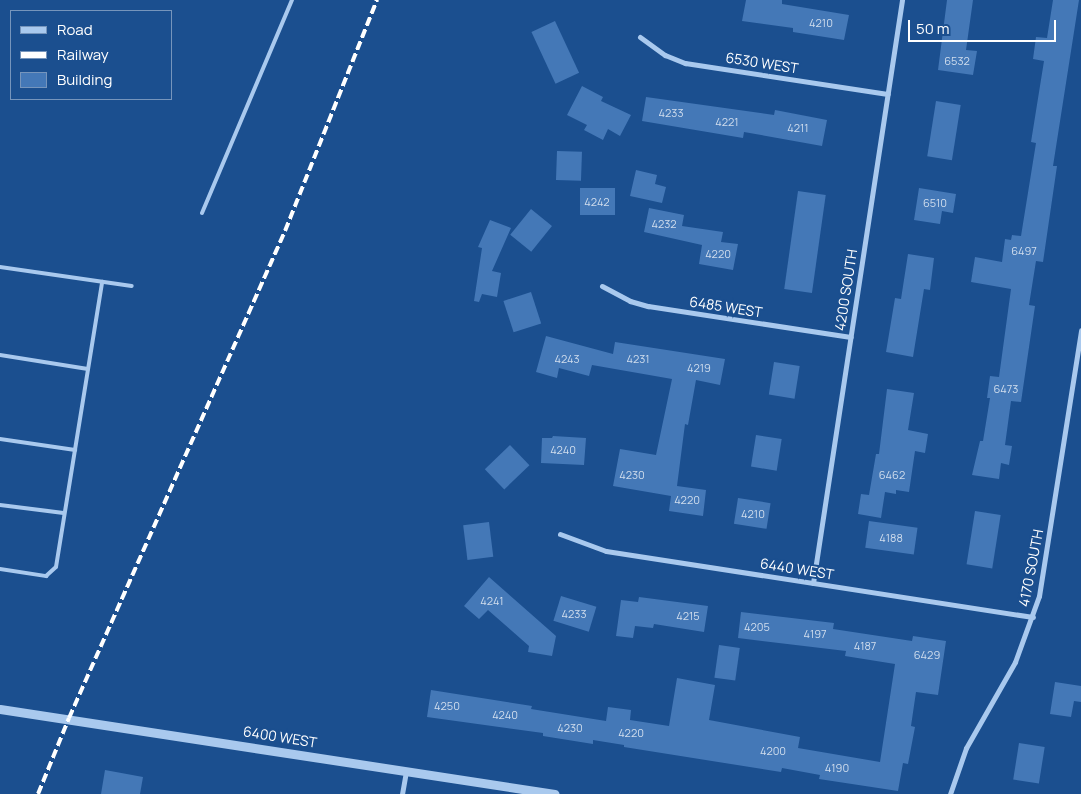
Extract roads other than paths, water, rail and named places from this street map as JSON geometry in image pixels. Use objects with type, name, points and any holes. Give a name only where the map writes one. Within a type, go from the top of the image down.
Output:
[{"type":"street","name":"4200 SOUTH","points":[[813,583],[902,0]]},
{"type":"street","name":"6530 WEST","points":[[640,37],[665,55],[685,63],[888,94]]},
{"type":"street","name":"6485 WEST","points":[[602,286],[630,301],[648,306],[851,337]]},
{"type":"street","name":"4170 SOUTH","points":[[950,794],[966,748],[1008,676],[1033,617],[1043,576],[1081,330]]},
{"type":"street","name":"6440 WEST","points":[[560,534],[606,551],[1033,617]]},
{"type":"street","name":"6400 WEST","points":[[0,710],[555,794]]},
{"type":"street","points":[[402,794],[406,770]]},
{"type":"lane","points":[[202,214],[292,0]]},
{"type":"lane","points":[[0,267],[132,286]]},
{"type":"lane","points":[[0,569],[46,576],[56,567],[102,282]]},
{"type":"lane","points":[[0,355],[88,369]]},
{"type":"lane","points":[[0,439],[75,450]]},
{"type":"lane","points":[[0,504],[64,513]]},
{"type":"railway","points":[[38,794],[69,718],[285,231],[377,0]]}]
